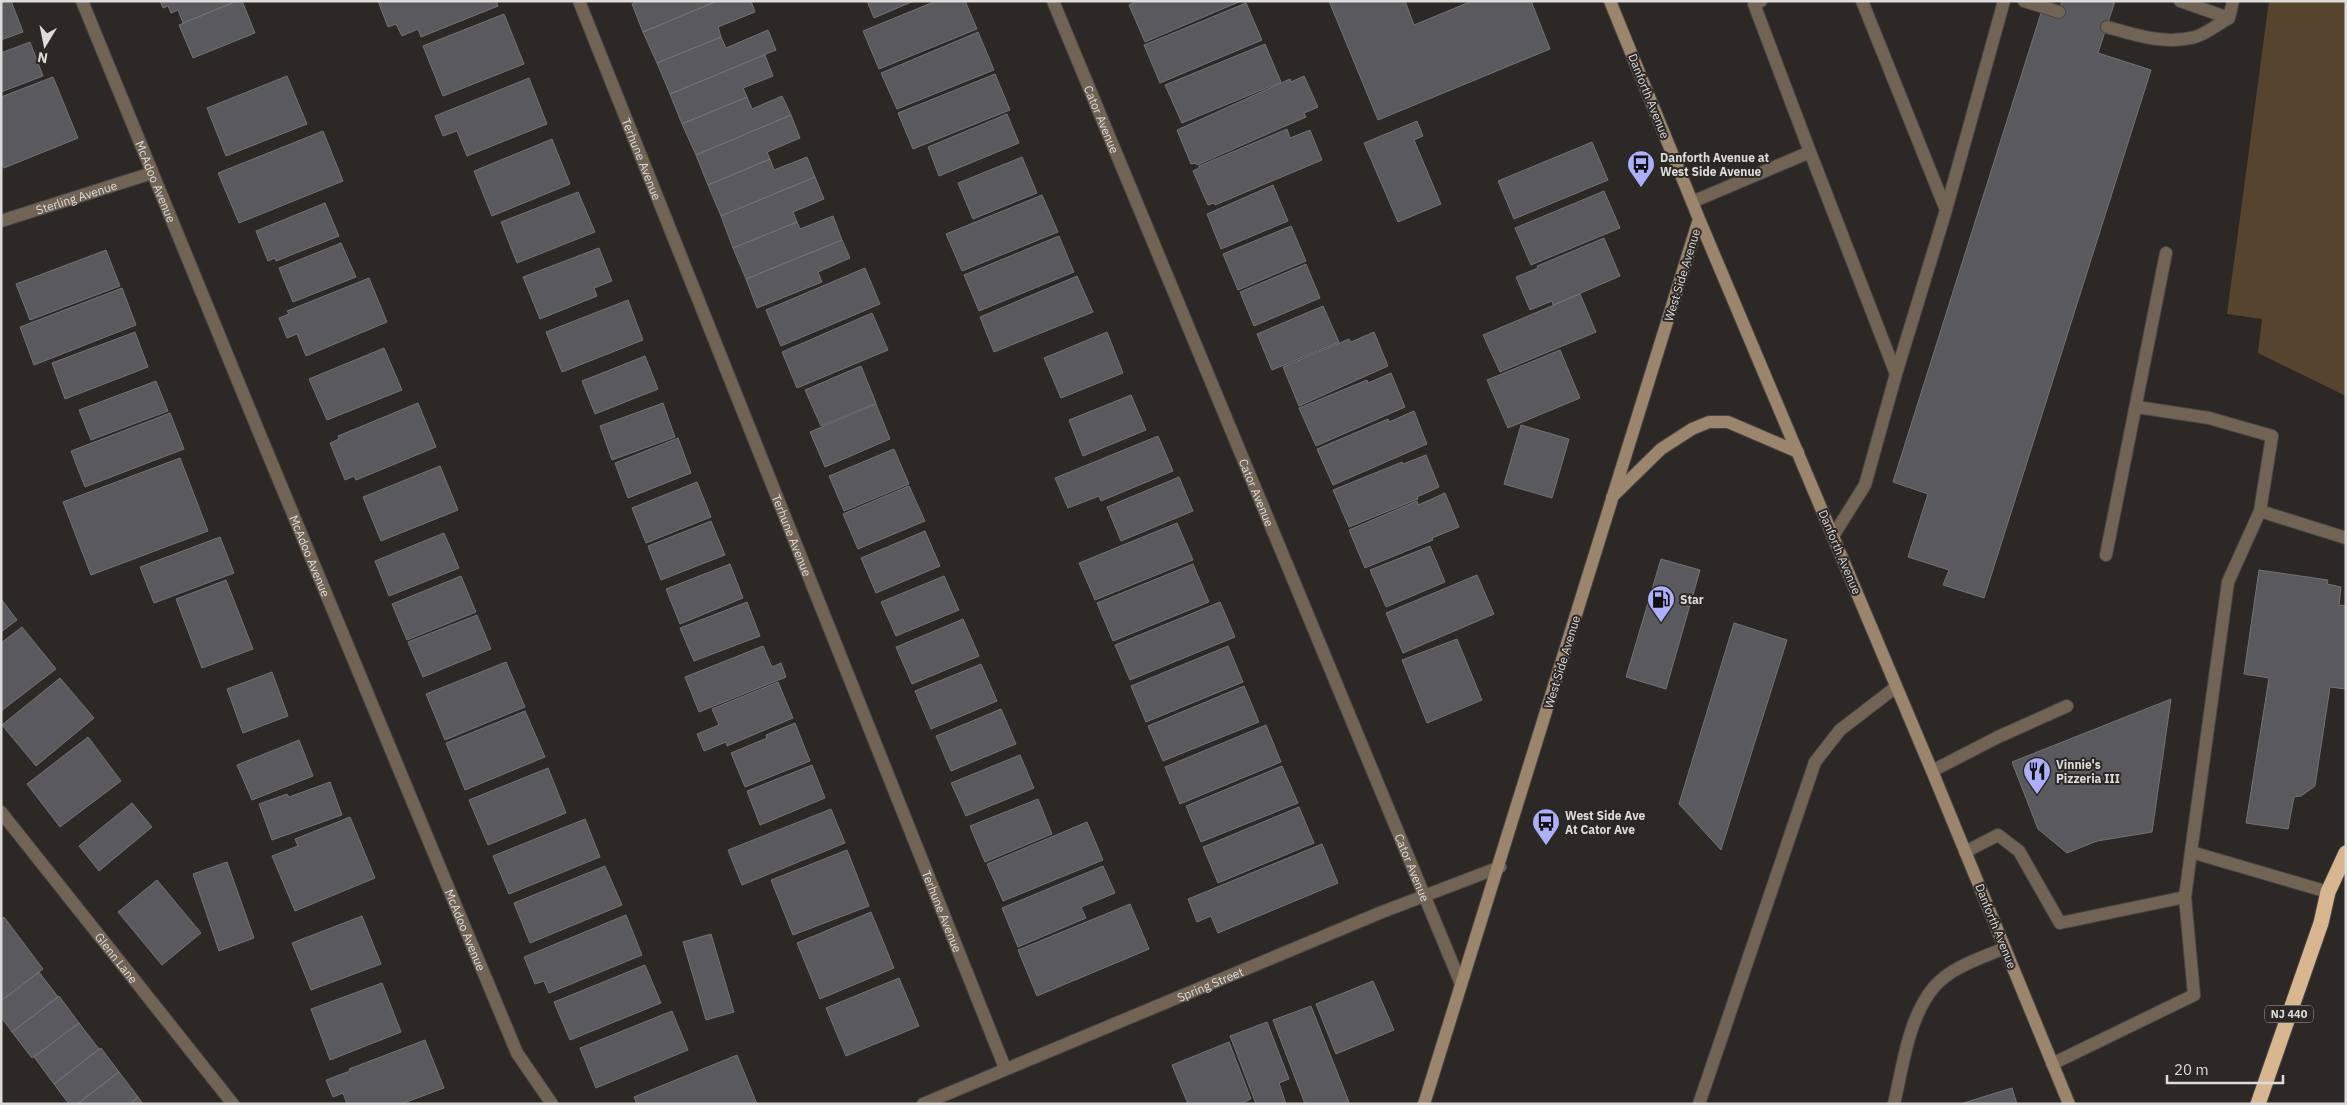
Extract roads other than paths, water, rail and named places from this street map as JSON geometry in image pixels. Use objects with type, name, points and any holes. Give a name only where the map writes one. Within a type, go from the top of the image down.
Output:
[{"type":"highway","name":"NJ 440","points":[[2258,1104],[2321,924],[2328,892],[2346,853]]},
{"type":"main road","name":"Danforth Avenue","points":[[1610,1],[1699,219],[1932,771],[2069,1104]]},
{"type":"main road","name":"West Side Avenue","points":[[1424,1104],[1500,867],[1611,499],[1699,219]]},
{"type":"main road","points":[[1611,499],[1661,448],[1692,428],[1709,422],[1728,422],[1798,452]]},
{"type":"street","name":"McAdoo Avenue","points":[[82,1],[516,1054],[552,1104]]},
{"type":"street","name":"Terhune Avenue","points":[[579,1],[1005,1068]]},
{"type":"street","name":"Cator Avenue","points":[[1053,1],[1461,984]]},
{"type":"street","points":[[1761,1],[1754,4],[1896,374]]},
{"type":"street","points":[[1862,1],[1946,210]]},
{"type":"street","points":[[1833,536],[1865,485],[1896,374],[1946,210],[2004,1]]},
{"type":"street","points":[[2024,1],[2059,12]]},
{"type":"street","points":[[2180,1],[2229,18]]},
{"type":"street","points":[[2106,27],[2144,38],[2171,41],[2196,37],[2229,18],[2233,1]]},
{"type":"street","points":[[1692,202],[1810,152]]},
{"type":"street","name":"Sterling Avenue","points":[[1,221],[152,173]]},
{"type":"street","points":[[2106,555],[2137,407],[2166,253]]},
{"type":"street","points":[[2052,1064],[2194,994],[2185,897],[2228,582],[2260,511],[2272,436],[2209,418],[2137,407]]},
{"type":"street","points":[[2260,511],[2346,538]]},
{"type":"street","points":[[1699,1104],[1815,762],[1840,730],[1896,686]]},
{"type":"street","points":[[1932,771],[1998,737],[2067,706]]},
{"type":"street","name":"Glenn Lane","points":[[1,812],[233,1104]]},
{"type":"street","points":[[1964,852],[1998,835],[2019,851],[2060,923],[2185,897]]},
{"type":"street","points":[[2191,852],[2328,892]]},
{"type":"street","name":"Spring Street","points":[[923,1104],[1005,1068],[1423,895],[1500,867]]},
{"type":"street","points":[[1894,1104],[1908,1043],[1920,1011],[1934,987],[1961,966],[2005,948]]},
{"type":"place","name":"Danforth Avenue at West Side Avenue","points":[[1641,188]]},
{"type":"place","name":"Star","points":[[1661,623]]},
{"type":"place","name":"Vinnie's Pizzeria III","points":[[2037,795]]},
{"type":"place","name":"West Side Ave At Cator Ave","points":[[1546,846]]}]
